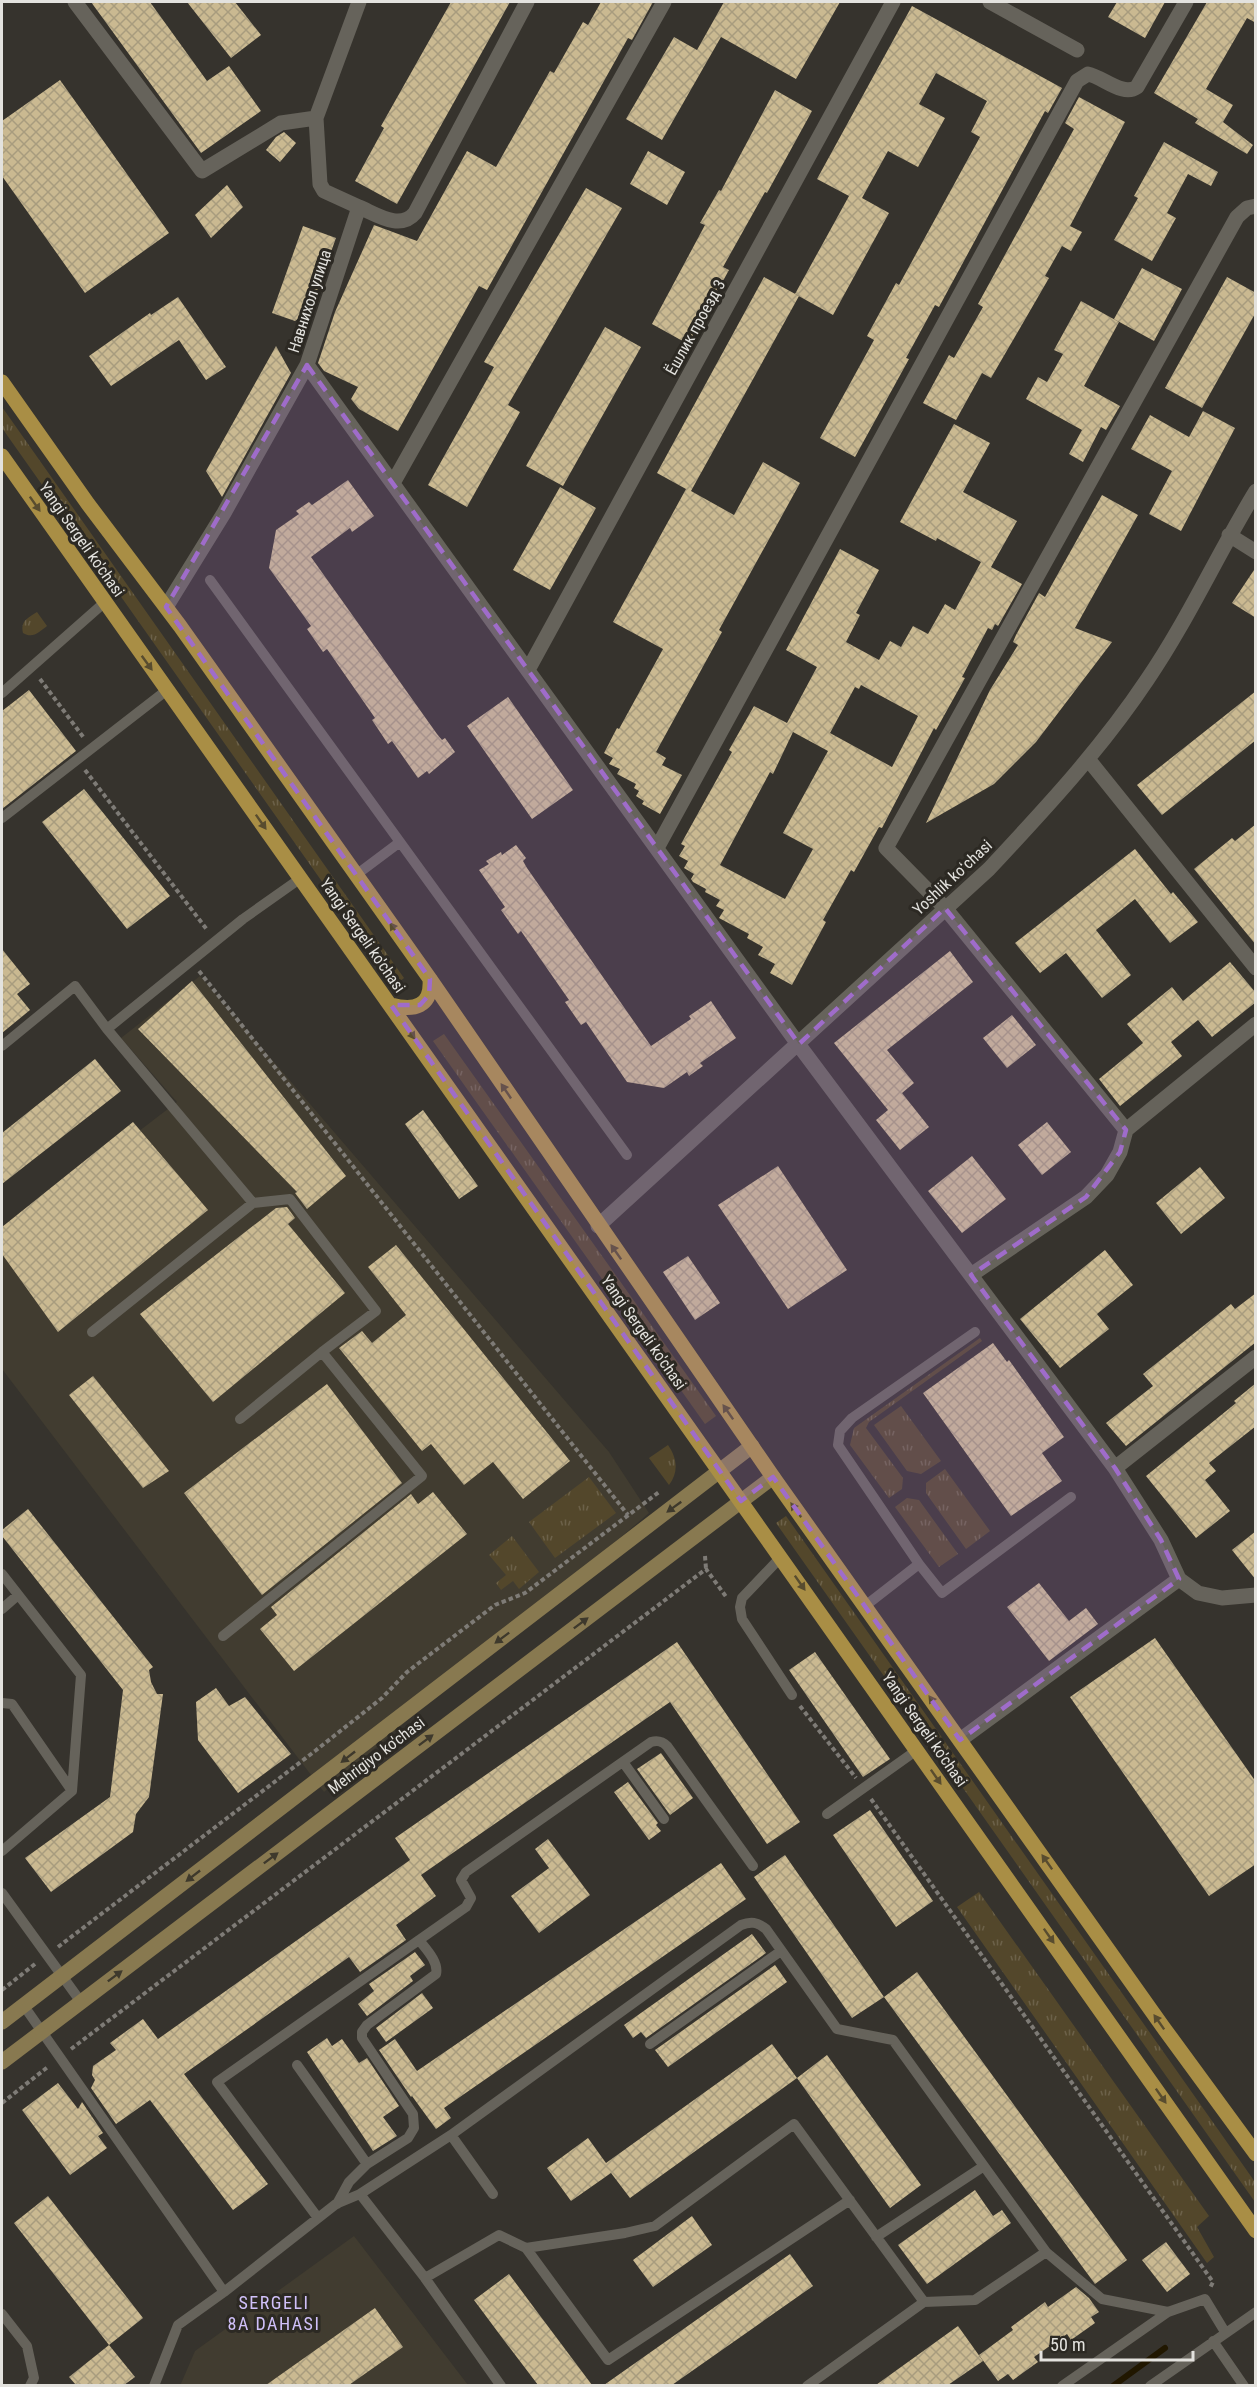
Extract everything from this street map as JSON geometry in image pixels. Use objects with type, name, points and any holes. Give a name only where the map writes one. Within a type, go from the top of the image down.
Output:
[{"type":"main road","name":"Yangi Sergeli ko'chasi","points":[[2,382],[356,874],[773,1477],[1163,2027],[1256,2154]]},
{"type":"main road","name":"Yangi Sergeli ko'chasi","points":[[2,456],[1256,2231]]},
{"type":"main road","points":[[391,1005],[406,1008],[420,1005],[429,995],[430,980]]},
{"type":"main road","name":"Mehrigiyo ko'chasi","points":[[2,2022],[752,1446]]},
{"type":"main road","name":"Mehrigiyo ko'chasi","points":[[2,2062],[773,1477]]},
{"type":"street","points":[[75,2],[202,171],[281,123],[316,118]]},
{"type":"street","points":[[360,2],[316,118],[320,184],[324,191],[393,221],[401,222],[411,219],[527,2]]},
{"type":"street","points":[[393,483],[664,2]]},
{"type":"street","name":"Ёшлик проезд 3","points":[[528,670],[894,2]]},
{"type":"street","points":[[990,2],[1077,50]]},
{"type":"street","points":[[657,848],[1077,81],[1088,74],[1097,76],[1123,90],[1133,90],[1140,84],[1186,2]]},
{"type":"street","points":[[1126,1130],[945,908],[886,848],[1237,217],[1247,208],[1256,206]]},
{"type":"street","name":"Навнихол улица","points":[[166,607],[224,513],[307,365],[359,207]]},
{"type":"street","points":[[307,365],[798,1044],[1115,1468],[1161,1540],[1179,1580],[1198,1593],[1222,1598],[1256,1595]]},
{"type":"street","name":"Yoshlik koʻchasi","points":[[598,1226],[989,869],[1088,759],[1159,662],[1256,491]]},
{"type":"street","points":[[1229,535],[1256,552]]},
{"type":"street","points":[[1088,759],[1256,968]]},
{"type":"street","points":[[970,1275],[1086,1197],[1107,1174],[1120,1152],[1126,1130],[1256,1024]]},
{"type":"street","points":[[1115,1468],[1256,1357]]},
{"type":"street","points":[[960,1740],[1179,1580]]},
{"type":"lane","points":[[210,580],[627,1155]]},
{"type":"lane","points":[[2,693],[105,602]]},
{"type":"lane","points":[[2,818],[167,690]]},
{"type":"lane","points":[[356,874],[400,842]]},
{"type":"lane","points":[[107,1029],[216,941],[301,878]]},
{"type":"lane","points":[[2,1046],[75,986],[107,1029],[253,1203]]},
{"type":"lane","points":[[92,1332],[253,1203],[290,1199],[376,1311],[240,1419]]},
{"type":"lane","points":[[975,1332],[852,1418],[840,1431],[837,1445],[919,1564],[942,1593],[1071,1497]]},
{"type":"lane","points":[[223,1636],[422,1476],[322,1352]]},
{"type":"lane","points":[[781,1557],[742,1598],[740,1607],[742,1619],[792,1695]]},
{"type":"lane","points":[[865,1606],[919,1564]]},
{"type":"lane","points":[[2,1574],[81,1675],[72,1791],[2,1851]]},
{"type":"lane","points":[[2,1609],[18,1595]]},
{"type":"lane","points":[[2,1703],[12,1704],[72,1791]]},
{"type":"lane","points":[[318,2218],[217,2082],[470,1903],[471,1898],[461,1880],[466,1872],[651,1742],[663,1742],[753,1866]]},
{"type":"lane","points":[[827,1815],[917,1750]]},
{"type":"lane","points":[[623,1762],[664,1819]]},
{"type":"lane","points":[[2,1893],[81,2002]]},
{"type":"lane","points":[[154,2385],[178,2325],[336,2204],[360,2194],[451,2135],[741,1925],[749,1922],[758,1923],[766,1929],[837,2029],[893,2040],[1046,2252],[1102,2299],[1168,2312]]},
{"type":"lane","points":[[336,2204],[349,2181],[367,2164],[408,2138],[414,2128],[413,2114],[362,2038],[362,2032],[367,2025],[436,1974],[438,1969],[435,1963],[419,1940]]},
{"type":"lane","points":[[650,2044],[781,1951]]},
{"type":"lane","points":[[24,2006],[224,2292]]},
{"type":"lane","points":[[297,2065],[367,2164]]},
{"type":"lane","points":[[526,2248],[625,2233],[655,2226],[794,2124],[924,2302]]},
{"type":"lane","points":[[451,2135],[493,2194]]},
{"type":"lane","points":[[876,2237],[984,2166]]},
{"type":"lane","points":[[360,2194],[501,2385]]},
{"type":"lane","points":[[424,2278],[499,2235],[526,2248],[608,2360],[850,2200]]},
{"type":"lane","points":[[807,2385],[924,2302],[975,2301],[1046,2252]]},
{"type":"lane","points":[[1062,2385],[1168,2312],[1205,2299],[1225,2332]]},
{"type":"lane","points":[[1150,2385],[1256,2312]]},
{"type":"lane","points":[[2,2314],[27,2346],[34,2378],[30,2385]]},
{"type":"lane","points":[[1213,2341],[1244,2385]]},
{"type":"lane","points":[[1249,2385],[1256,2383]]},
{"type":"path","points":[[31,667],[91,748]]},
{"type":"path","points":[[77,760],[216,941]]},
{"type":"path","points":[[191,961],[628,1515]]},
{"type":"path","points":[[2,1990],[332,1738],[382,1698],[407,1672],[495,1605],[525,1593],[659,1492]]},
{"type":"path","points":[[705,1556],[706,1569],[742,1619]]},
{"type":"path","points":[[2,2103],[706,1569]]},
{"type":"path","points":[[792,1695],[864,1788],[1213,2282],[1205,2299]]},
{"type":"highlighted area","points":[[307,365],[799,1044],[945,908],[1126,1130],[1120,1152],[1086,1197],[971,1275],[1115,1468],[1161,1540],[1179,1579],[960,1740],[773,1477],[741,1501],[391,1005],[420,1005],[429,995],[430,979],[166,607]]},
{"type":"shaded area","points":[[200,976],[609,1452],[649,1513],[324,1792],[2,1369],[2,1236],[177,1102],[121,1038]]},
{"type":"shaded area","points":[[354,2236],[468,2385],[180,2386],[195,2351]]},
{"type":"green space","points":[[2,407],[404,978],[395,985],[2,428]]},
{"type":"green space","points":[[37,612],[47,626],[33,635],[23,633],[24,623]]},
{"type":"green space","points":[[444,1034],[716,1416],[705,1424],[433,1041]]},
{"type":"green space","points":[[980,1338],[982,1341],[869,1422],[866,1428],[903,1478],[902,1489],[889,1498],[850,1445],[854,1428]]},
{"type":"green space","points":[[901,1406],[941,1461],[921,1474],[907,1471],[874,1425]]},
{"type":"green space","points":[[668,1445],[676,1465],[669,1485],[649,1458]]},
{"type":"green space","points":[[945,1469],[990,1531],[966,1549],[926,1493],[926,1483]]},
{"type":"green space","points":[[589,1477],[616,1513],[555,1558],[529,1522]]},
{"type":"green space","points":[[907,1498],[919,1500],[958,1554],[939,1567],[895,1507]]},
{"type":"green space","points":[[786,1516],[1255,2182],[1255,2202],[776,1523]]},
{"type":"green space","points":[[512,1536],[539,1572],[519,1589],[513,1581],[501,1590],[496,1583],[506,1575],[489,1555]]},
{"type":"green space","points":[[979,1892],[1209,2216],[1197,2227],[1214,2257],[1207,2263],[957,1907]]},
{"type":"building","points":[[91,2],[150,2],[207,81],[229,66],[261,111],[201,153]]},
{"type":"building","points":[[187,2],[235,2],[261,35],[231,58]]},
{"type":"building","points":[[451,2],[510,2],[397,204],[355,181],[384,128],[381,126]]},
{"type":"building","points":[[601,2],[653,2],[632,40],[628,38],[487,290],[479,286],[398,431],[359,409],[351,399],[358,387],[324,371],[318,363],[335,312],[374,225],[417,241],[467,151],[496,167],[550,71],[554,73],[583,22],[588,25]]},
{"type":"building","points":[[724,2],[840,2],[796,79],[721,37],[662,140],[626,119],[674,37],[697,50]]},
{"type":"building","points":[[1117,2],[1165,2],[1145,38],[1108,17]]},
{"type":"building","points":[[1207,2],[1256,2],[1256,23],[1247,18],[1206,89],[1233,105],[1223,122],[1253,145],[1247,154],[1195,123],[1198,119],[1154,93]]},
{"type":"building","points":[[912,6],[1062,88],[1048,113],[1045,111],[939,307],[935,305],[906,358],[909,359],[855,457],[820,438],[874,340],[867,336],[896,283],[899,285],[980,137],[971,132],[987,101],[936,73],[919,104],[945,118],[918,167],[888,151],[862,198],[889,213],[833,315],[795,294],[849,196],[817,179]]},
{"type":"building","points":[[60,80],[169,233],[85,293],[2,176],[2,121]]},
{"type":"building","points":[[775,90],[812,111],[723,267],[729,270],[688,344],[652,324],[705,225],[700,223],[719,190],[721,191]]},
{"type":"building","points":[[1079,97],[1125,122],[1070,226],[1082,232],[1071,251],[1062,246],[1045,276],[1049,278],[991,378],[982,373],[956,420],[923,403],[949,355],[954,358],[983,307],[978,304],[1074,129],[1065,123]]},
{"type":"building","points":[[284,132],[296,143],[280,162],[266,150],[276,137]]},
{"type":"building","points":[[1164,142],[1218,172],[1211,186],[1188,174],[1167,213],[1176,218],[1152,261],[1114,240],[1138,198],[1134,196]]},
{"type":"building","points":[[648,151],[685,172],[667,205],[630,184]]},
{"type":"building","points":[[227,185],[243,207],[211,238],[195,215]]},
{"type":"building","points":[[586,188],[622,208],[508,405],[520,412],[467,507],[428,485],[494,367],[484,362]]},
{"type":"building","points":[[303,226],[336,238],[310,310],[295,321],[272,313]]},
{"type":"building","points":[[1142,268],[1182,289],[1154,341],[1114,319]]},
{"type":"building","points":[[764,277],[799,296],[691,491],[734,515],[763,462],[800,483],[719,630],[722,632],[656,752],[666,758],[662,765],[682,775],[660,814],[642,804],[644,801],[636,796],[639,791],[634,788],[636,784],[617,774],[620,769],[609,764],[613,758],[604,753],[663,649],[613,622],[686,489],[657,473]]},
{"type":"building","points":[[1227,277],[1256,293],[1256,312],[1202,408],[1165,388]]},
{"type":"building","points":[[178,297],[226,367],[206,380],[179,340],[111,386],[89,356],[150,313],[151,315]]},
{"type":"building","points":[[1081,301],[1119,322],[1084,386],[1120,406],[1106,430],[1101,427],[1083,462],[1069,454],[1082,430],[1026,399],[1038,377],[1047,382],[1063,354],[1054,350]]},
{"type":"building","points":[[605,327],[641,347],[563,486],[526,466]]},
{"type":"building","points":[[276,346],[291,373],[222,497],[206,471]]},
{"type":"building","points":[[1203,411],[1235,428],[1181,531],[1149,514],[1172,471],[1131,449],[1150,415],[1189,437]]},
{"type":"building","points":[[954,424],[990,443],[963,492],[1017,521],[991,567],[1022,584],[998,626],[995,624],[992,630],[988,628],[962,677],[965,678],[936,730],[934,728],[882,828],[879,827],[854,872],[851,870],[823,920],[826,922],[792,985],[770,973],[775,964],[758,955],[763,947],[747,938],[749,934],[719,918],[724,910],[716,906],[720,900],[693,882],[691,879],[694,874],[684,868],[688,861],[679,856],[685,846],[681,844],[732,752],[729,750],[754,706],[787,723],[817,667],[786,650],[840,549],[879,570],[856,613],[860,615],[846,642],[879,660],[890,641],[901,647],[913,626],[928,634],[945,604],[955,610],[981,562],[937,538],[936,541],[900,522]],"holes":[[[861,685],[918,716],[892,767],[830,733],[855,687],[859,689]],[[793,732],[828,751],[783,833],[813,849],[785,899],[720,865],[770,772],[773,774]]]},
{"type":"building","points":[[348,480],[374,516],[352,532],[350,528],[311,557],[437,734],[442,740],[445,738],[455,752],[429,774],[427,771],[418,778],[392,741],[388,744],[372,720],[375,718],[327,649],[323,652],[307,629],[311,626],[269,568],[276,530],[299,514],[296,511],[309,502],[312,505]]},
{"type":"building","points":[[560,487],[596,508],[550,590],[513,570]]},
{"type":"building","points":[[1102,495],[1138,515],[1075,628],[1112,642],[1036,742],[994,784],[926,823],[990,690],[1018,645],[1013,642],[1016,635],[1039,593],[1045,597]]},
{"type":"building","points":[[1256,567],[1256,618],[1232,603]]},
{"type":"building","points":[[29,690],[76,751],[2,809],[2,711]]},
{"type":"building","points":[[1256,691],[1256,740],[1162,815],[1137,785]]},
{"type":"building","points":[[508,697],[573,790],[532,819],[467,726]]},
{"type":"building","points":[[84,789],[170,896],[127,929],[42,822]]},
{"type":"building","points":[[1256,824],[1256,945],[1194,869],[1232,838],[1235,841]]},
{"type":"building","points":[[516,845],[526,858],[523,861],[527,868],[651,1046],[691,1019],[689,1016],[711,1001],[736,1038],[700,1063],[703,1066],[689,1076],[687,1072],[664,1088],[627,1082],[586,1022],[581,1025],[565,1002],[569,1000],[521,931],[518,934],[501,910],[505,907],[479,870],[489,864],[486,861],[501,852],[502,855]]},
{"type":"building","points":[[1135,849],[1171,894],[1173,892],[1198,922],[1170,943],[1135,899],[1096,930],[1131,975],[1102,998],[1066,953],[1040,973],[1015,943]]},
{"type":"building","points":[[2,949],[30,984],[17,994],[30,1010],[2,1033]]},
{"type":"building","points":[[950,951],[973,982],[887,1050],[914,1083],[902,1093],[929,1127],[900,1150],[876,1120],[888,1110],[834,1043]]},
{"type":"building","points":[[1230,962],[1256,993],[1256,1002],[1212,1037],[1198,1020],[1171,1042],[1182,1056],[1120,1106],[1099,1079],[1143,1043],[1127,1024],[1172,987],[1183,1001]]},
{"type":"building","points":[[192,981],[346,1176],[307,1209],[295,1193],[297,1192],[138,1029]]},
{"type":"building","points":[[1012,1015],[1036,1045],[1007,1068],[983,1038]]},
{"type":"building","points":[[95,1059],[121,1091],[2,1184],[2,1133]]},
{"type":"building","points":[[423,1110],[478,1186],[459,1199],[405,1124]]},
{"type":"building","points":[[133,1122],[208,1210],[58,1332],[2,1254],[2,1227]]},
{"type":"building","points":[[1047,1122],[1071,1152],[1042,1175],[1018,1145]]},
{"type":"building","points":[[972,1156],[1006,1199],[962,1233],[928,1191]]},
{"type":"building","points":[[778,1166],[847,1270],[788,1309],[718,1205]]},
{"type":"building","points":[[1200,1167],[1225,1198],[1181,1234],[1156,1203]]},
{"type":"building","points":[[287,1207],[295,1218],[288,1224],[345,1293],[213,1402],[140,1314],[276,1208]]},
{"type":"building","points":[[396,1245],[570,1461],[523,1499],[493,1462],[464,1485],[431,1444],[422,1451],[339,1348],[362,1331],[372,1343],[406,1315],[368,1267]]},
{"type":"building","points":[[1105,1250],[1133,1285],[1097,1314],[1109,1329],[1060,1368],[1020,1319]]},
{"type":"building","points":[[688,1256],[720,1303],[695,1320],[663,1272]]},
{"type":"building","points":[[1256,1293],[1256,1342],[1126,1446],[1106,1423],[1153,1386],[1143,1374],[1231,1304],[1235,1309]]},
{"type":"building","points":[[993,1343],[1007,1362],[1009,1360],[1064,1437],[1042,1453],[1062,1481],[1011,1516],[923,1393]]},
{"type":"building","points":[[93,1376],[169,1471],[143,1488],[69,1395]]},
{"type":"building","points":[[1256,1383],[1256,1426],[1209,1463],[1216,1471],[1205,1480],[1230,1511],[1196,1538],[1146,1476],[1236,1403],[1234,1401]]},
{"type":"building","points":[[327,1384],[402,1483],[262,1595],[184,1493]]},
{"type":"building","points":[[433,1492],[467,1534],[294,1671],[260,1629],[277,1615],[271,1607],[411,1494],[418,1504]]},
{"type":"building","points":[[28,1509],[153,1667],[149,1670],[151,1682],[157,1694],[163,1694],[149,1797],[136,1814],[133,1832],[51,1892],[25,1858],[110,1797],[123,1690],[2,1536],[2,1530]]},
{"type":"building","points":[[1256,1531],[1256,1580],[1232,1550]]},
{"type":"building","points":[[1039,1583],[1069,1621],[1086,1608],[1098,1624],[1049,1661],[1007,1607]]},
{"type":"building","points":[[1155,1638],[1256,1782],[1256,1864],[1209,1896],[1070,1697]]},
{"type":"building","points":[[677,1642],[800,1822],[767,1844],[670,1702],[421,1875],[436,1896],[396,1925],[406,1940],[360,1972],[349,1957],[184,2074],[268,2184],[233,2210],[150,2100],[116,2124],[91,2088],[95,2080],[92,2075],[93,2066],[116,2050],[110,2043],[143,2019],[158,2039],[410,1860],[395,1838]]},
{"type":"building","points":[[815,1652],[890,1759],[863,1777],[789,1670]]},
{"type":"building","points":[[216,1688],[229,1706],[245,1697],[291,1754],[238,1793],[198,1740],[196,1702]]},
{"type":"building","points":[[661,1753],[693,1798],[670,1815],[637,1769]]},
{"type":"building","points":[[628,1782],[658,1823],[656,1825],[661,1831],[649,1840],[614,1792]]},
{"type":"building","points":[[870,1810],[933,1901],[896,1927],[833,1835]]},
{"type":"building","points":[[548,1839],[590,1895],[539,1933],[511,1896],[549,1868],[535,1849]]},
{"type":"building","points":[[785,1855],[884,1997],[852,2018],[754,1877]]},
{"type":"building","points":[[721,1863],[746,1899],[444,2108],[451,2118],[436,2129],[379,2050],[395,2039],[417,2071]]},
{"type":"building","points":[[752,1934],[766,1953],[646,2038],[641,2032],[633,2038],[624,2025]]},
{"type":"building","points":[[415,1952],[425,1965],[410,1976],[413,1981],[367,2016],[358,2004],[374,1991],[369,1984]]},
{"type":"building","points":[[775,1965],[787,1982],[668,2067],[655,2050]]},
{"type":"building","points":[[917,1972],[1127,2260],[1095,2284],[884,1997]]},
{"type":"building","points":[[422,1993],[433,2008],[386,2042],[376,2028]]},
{"type":"building","points":[[327,2038],[332,2046],[342,2039],[359,2063],[367,2058],[399,2106],[383,2117],[397,2136],[373,2151],[307,2052]]},
{"type":"building","points":[[772,2044],[797,2078],[630,2198],[611,2173],[571,2201],[547,2168],[588,2138],[606,2163]]},
{"type":"building","points":[[827,2055],[921,2185],[890,2208],[797,2078]]},
{"type":"building","points":[[58,2083],[78,2109],[82,2102],[103,2133],[98,2136],[107,2148],[70,2175],[22,2110]]},
{"type":"building","points":[[975,2190],[993,2216],[1002,2210],[1011,2223],[927,2284],[898,2245]]},
{"type":"building","points":[[48,2196],[143,2318],[109,2345],[14,2223]]},
{"type":"building","points":[[692,2216],[712,2245],[653,2287],[633,2260]]},
{"type":"building","points":[[1166,2242],[1190,2274],[1167,2292],[1142,2260]]},
{"type":"building","points":[[790,2254],[813,2286],[672,2385],[604,2385]]},
{"type":"building","points":[[509,2274],[592,2385],[538,2385],[503,2339],[474,2300]]},
{"type":"building","points":[[1076,2287],[1089,2298],[1099,2312],[1091,2317],[1095,2323],[1071,2340],[1067,2334],[1034,2357],[1038,2362],[1013,2380],[1008,2374],[998,2381],[979,2355],[1045,2302],[1048,2307]]},
{"type":"building","points":[[375,2308],[403,2347],[349,2385],[266,2385]]},
{"type":"building","points":[[958,2326],[983,2361],[948,2385],[876,2385]]},
{"type":"building","points":[[109,2345],[135,2377],[124,2385],[76,2385],[69,2377]]},
{"type":"waterway","points":[[1113,2386],[1165,2348]]},
{"type":"district","name":"SERGELI 8A DAHASI","points":[[274,2313]]}]
